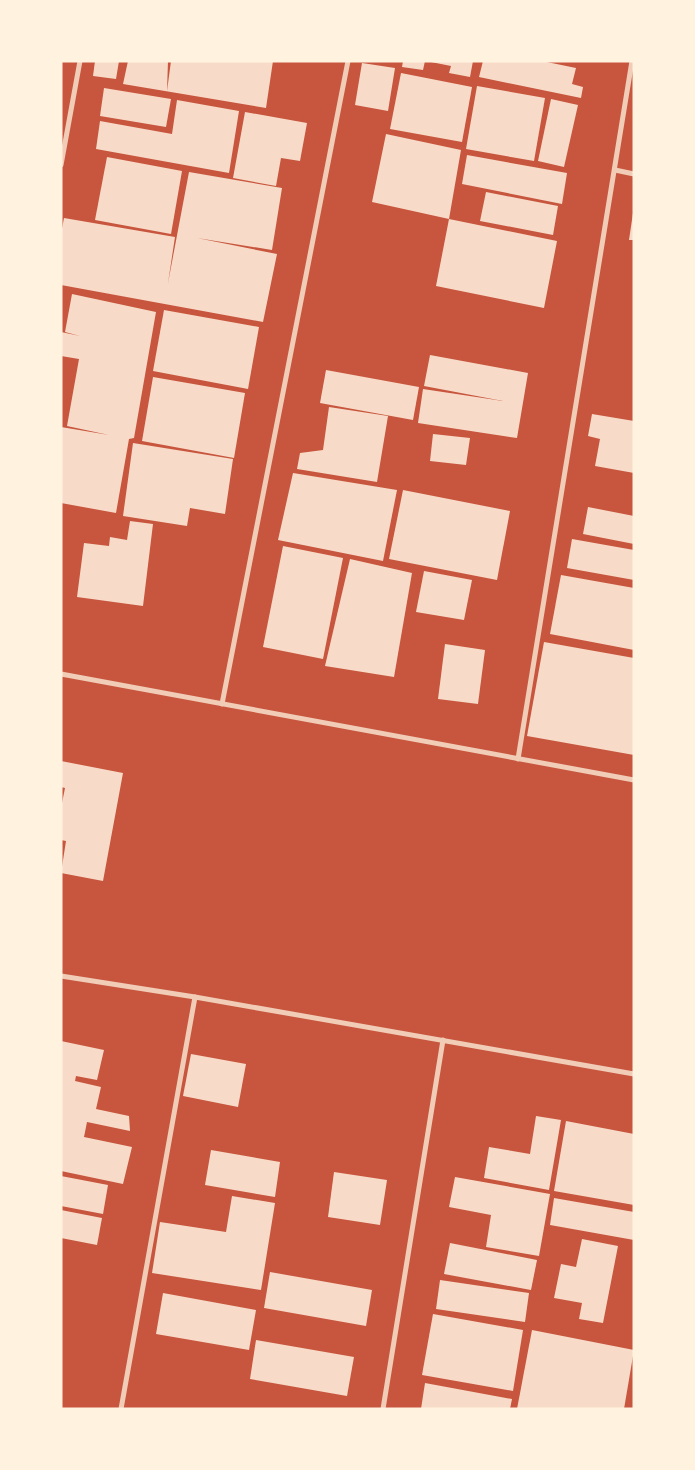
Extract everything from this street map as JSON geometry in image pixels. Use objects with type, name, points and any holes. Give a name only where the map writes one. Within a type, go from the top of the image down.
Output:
[{"type":"street","points":[[61,165],[80,61]]},
{"type":"street","points":[[222,704],[348,61]]},
{"type":"street","points":[[518,759],[632,61]]},
{"type":"street","points":[[614,170],[634,174]]},
{"type":"street","points":[[61,674],[634,780]]},
{"type":"street","points":[[61,976],[195,997],[634,1074]]},
{"type":"street","points":[[121,1409],[195,997]]},
{"type":"street","points":[[383,1409],[443,1040]]},
{"type":"building","points":[[95,61],[119,61],[116,79],[93,76]]},
{"type":"building","points":[[128,61],[168,61],[167,91],[171,61],[273,61],[266,108],[123,84]]},
{"type":"building","points":[[403,61],[425,61],[423,70],[402,67]]},
{"type":"building","points":[[426,61],[473,61],[470,77],[449,73],[451,66]]},
{"type":"building","points":[[483,61],[542,61],[576,68],[572,84],[583,87],[581,98],[479,77]]},
{"type":"building","points":[[362,63],[395,68],[388,111],[355,105]]},
{"type":"building","points":[[401,73],[472,87],[462,142],[390,129]]},
{"type":"building","points":[[477,86],[545,98],[534,161],[466,149]]},
{"type":"building","points":[[104,88],[171,99],[166,127],[100,116]]},
{"type":"building","points":[[551,99],[578,105],[564,167],[538,161]]},
{"type":"building","points":[[177,100],[239,111],[229,173],[96,149],[100,121],[172,134]]},
{"type":"building","points":[[245,112],[307,123],[300,161],[281,158],[276,186],[233,178]]},
{"type":"building","points":[[386,134],[461,150],[449,219],[372,202]]},
{"type":"building","points":[[467,155],[567,173],[562,204],[462,184]]},
{"type":"building","points":[[107,157],[182,171],[171,234],[95,220]]},
{"type":"building","points":[[189,172],[282,188],[272,250],[197,238],[277,254],[263,322],[61,285],[61,234],[64,218],[175,237],[168,283]]},
{"type":"building","points":[[486,192],[558,206],[553,235],[480,221]]},
{"type":"building","points":[[633,213],[634,240],[629,240]]},
{"type":"building","points":[[449,219],[557,241],[544,308],[436,286]]},
{"type":"building","points":[[72,294],[156,312],[134,438],[129,439],[116,513],[61,503],[61,427],[109,435],[67,426],[79,359],[61,356],[61,332],[80,336],[65,332]]},
{"type":"building","points":[[164,310],[259,327],[248,389],[153,371]]},
{"type":"building","points":[[430,355],[528,373],[517,438],[418,423],[423,389],[503,401],[424,386]]},
{"type":"building","points":[[326,370],[419,387],[413,420],[320,403]]},
{"type":"building","points":[[153,377],[245,393],[234,458],[142,441]]},
{"type":"building","points":[[329,407],[388,416],[377,482],[297,469],[300,453],[323,450]]},
{"type":"building","points":[[592,414],[634,421],[634,473],[595,466],[600,439],[588,436]]},
{"type":"building","points":[[433,434],[470,438],[466,465],[430,461]]},
{"type":"building","points":[[133,443],[233,459],[225,514],[190,508],[187,526],[123,516]]},
{"type":"building","points":[[293,473],[397,490],[383,561],[278,540]]},
{"type":"building","points":[[403,490],[510,511],[497,580],[389,559]]},
{"type":"building","points":[[588,507],[634,516],[634,544],[583,534]]},
{"type":"building","points":[[130,521],[153,524],[143,606],[77,597],[84,543],[109,546],[110,537],[127,540]]},
{"type":"building","points":[[572,539],[634,550],[634,580],[567,568]]},
{"type":"building","points":[[283,546],[343,558],[323,659],[263,647]]},
{"type":"building","points":[[350,559],[412,573],[394,677],[325,666]]},
{"type":"building","points":[[424,571],[472,580],[464,620],[416,612]]},
{"type":"building","points":[[561,575],[634,588],[634,650],[550,634]]},
{"type":"building","points":[[544,642],[634,658],[634,755],[527,736]]},
{"type":"building","points":[[445,644],[485,650],[478,704],[438,699]]},
{"type":"building","points":[[61,761],[123,773],[103,881],[61,873],[66,841],[61,840],[61,808],[65,788],[61,787]]},
{"type":"building","points":[[61,1041],[104,1050],[97,1080],[76,1076],[75,1081],[101,1087],[96,1109],[129,1116],[130,1131],[87,1122],[84,1137],[132,1147],[123,1184],[61,1171]]},
{"type":"building","points":[[191,1054],[246,1064],[238,1107],[183,1096]]},
{"type":"building","points":[[536,1116],[561,1120],[549,1190],[484,1178],[489,1147],[530,1154]]},
{"type":"building","points":[[566,1121],[634,1134],[634,1205],[554,1191]]},
{"type":"building","points":[[211,1150],[280,1162],[275,1197],[205,1185]]},
{"type":"building","points":[[334,1172],[387,1180],[380,1225],[328,1217]]},
{"type":"building","points":[[61,1176],[108,1185],[103,1214],[61,1206]]},
{"type":"building","points":[[455,1177],[550,1194],[539,1256],[486,1247],[491,1215],[449,1207]]},
{"type":"building","points":[[232,1196],[275,1203],[261,1290],[152,1273],[160,1222],[226,1232]]},
{"type":"building","points":[[554,1198],[634,1212],[634,1240],[550,1225]]},
{"type":"building","points":[[61,1210],[102,1218],[97,1245],[61,1238]]},
{"type":"building","points":[[582,1239],[618,1246],[603,1323],[579,1319],[582,1303],[554,1298],[561,1264],[576,1267]]},
{"type":"building","points":[[450,1243],[537,1260],[531,1290],[444,1274]]},
{"type":"building","points":[[270,1272],[372,1290],[366,1326],[264,1308]]},
{"type":"building","points":[[440,1280],[529,1293],[525,1322],[436,1309]]},
{"type":"building","points":[[163,1293],[256,1310],[249,1350],[156,1334]]},
{"type":"building","points":[[433,1314],[523,1330],[513,1391],[422,1375]]},
{"type":"building","points":[[532,1330],[634,1350],[624,1409],[517,1409]]},
{"type":"building","points":[[256,1340],[354,1357],[347,1396],[250,1379]]},
{"type":"building","points":[[425,1383],[512,1399],[510,1409],[421,1409]]}]
